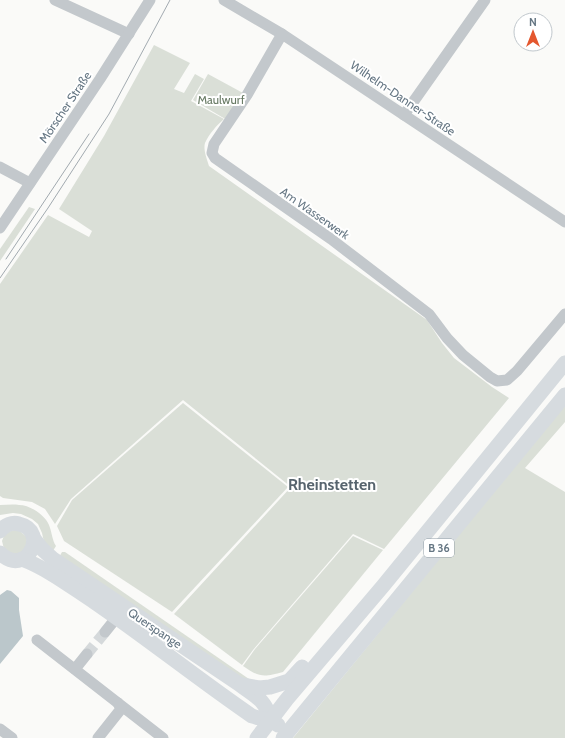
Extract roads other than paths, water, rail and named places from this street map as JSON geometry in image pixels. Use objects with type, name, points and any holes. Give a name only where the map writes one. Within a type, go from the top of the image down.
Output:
[{"type":"main road","name":"B 36","points":[[256,738],[565,363]]},
{"type":"main road","name":"B 36","points":[[286,735],[565,395]]},
{"type":"main road","name":"Querspange","points":[[3,525],[16,523],[22,524],[28,528],[42,549],[53,559],[252,716],[260,719],[271,720]]},
{"type":"main road","points":[[2,559],[22,559],[27,556],[31,552],[34,539]]},
{"type":"main road","name":"Querspange","points":[[22,559],[34,564],[121,612],[239,684],[264,703],[268,708],[271,720],[286,735]]},
{"type":"main road","points":[[239,684],[259,688],[270,687],[289,681],[301,668],[332,647]]},
{"type":"street","points":[[55,0],[129,34]]},
{"type":"street","name":"Mörscher Straße","points":[[0,228],[150,0]]},
{"type":"street","name":"Wilhelm-Danner-Straße","points":[[224,0],[282,34],[565,222]]},
{"type":"street","points":[[404,115],[485,0]]},
{"type":"street","name":"Am Wasserwerk","points":[[282,34],[248,95],[214,144],[212,152],[215,158],[331,239],[429,314],[447,338],[463,355],[497,381],[507,380],[517,371],[565,314]]},
{"type":"street","points":[[0,167],[30,183]]},
{"type":"street","points":[[105,632],[121,612]]},
{"type":"street","points":[[37,640],[163,738]]},
{"type":"street","points":[[75,669],[87,654]]},
{"type":"street","points":[[98,738],[121,709],[118,703]]},
{"type":"street","points":[[0,729],[12,738]]},
{"type":"tunnel","points":[[87,654],[105,632]]},
{"type":"tram line","points":[[0,278],[48,208],[109,114],[170,0]]},
{"type":"tram line","points":[[6,259],[89,134]]},
{"type":"district","name":"Rheinstetten","points":[[332,484]]},
{"type":"park label","name":"Maulwurf","points":[[221,99]]}]
